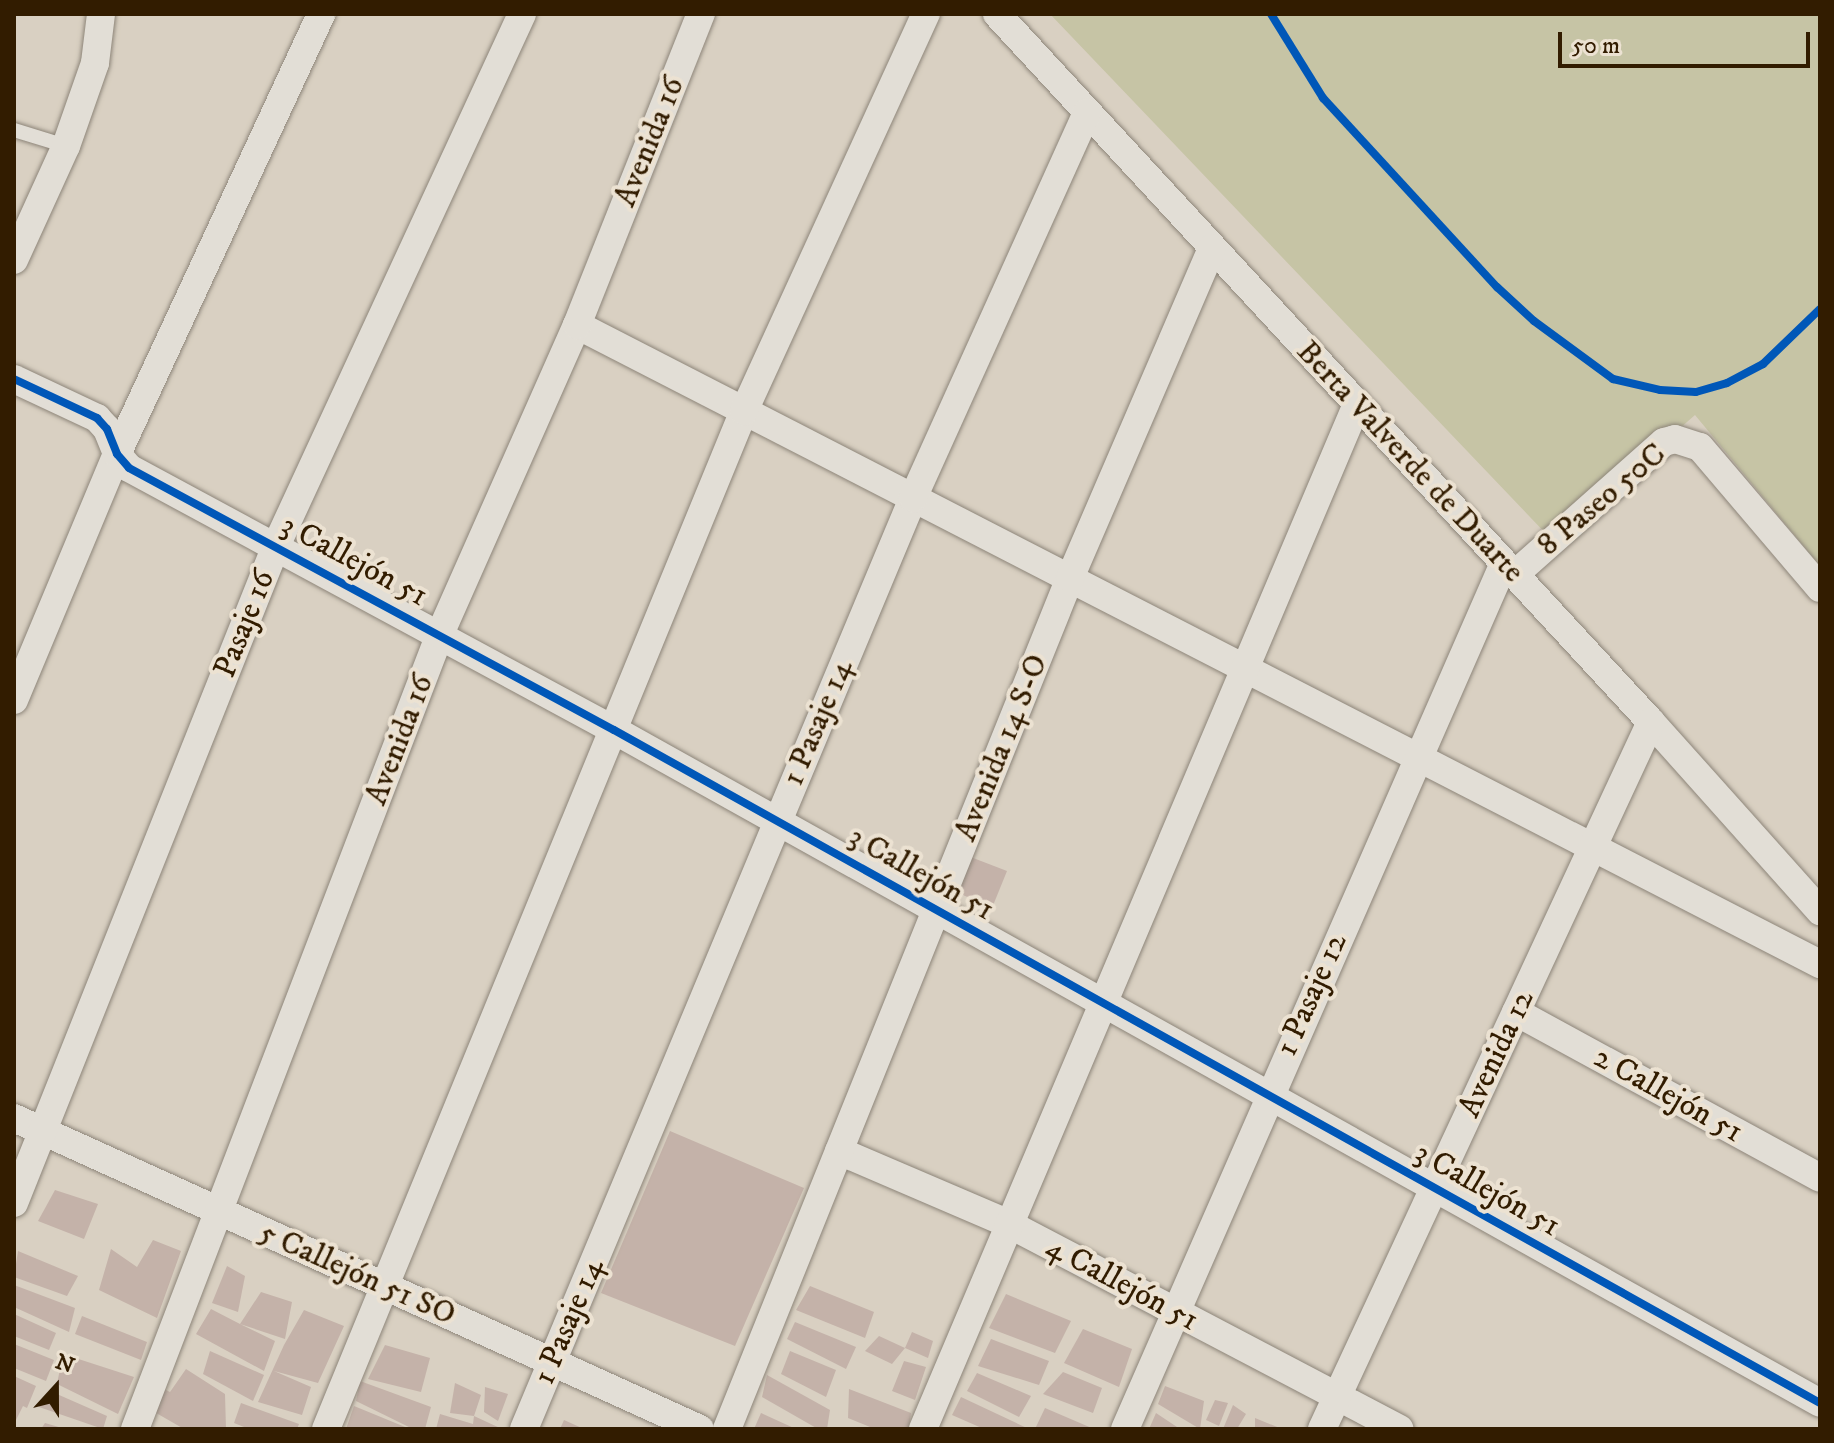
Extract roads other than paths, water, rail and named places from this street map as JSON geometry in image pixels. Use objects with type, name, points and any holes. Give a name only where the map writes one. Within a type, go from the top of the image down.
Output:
[{"type":"street","points":[[14,260],[66,146],[95,63],[101,14]]},
{"type":"street","points":[[14,700],[117,454],[321,14]]},
{"type":"street","name":"Pasaje 16","points":[[14,1203],[276,546],[522,14]]},
{"type":"street","name":"Avenida 16","points":[[135,1429],[440,634],[577,325],[701,14]]},
{"type":"street","points":[[326,1429],[744,411],[926,14]]},
{"type":"street","name":"Berta Valverde de Duarte","points":[[997,14],[1651,722],[1820,911]]},
{"type":"street","name":"1 Pasaje 14","points":[[524,1429],[913,498],[1087,112]]},
{"type":"street","name":"Avenida 14 S-O","points":[[727,1429],[1070,578],[1212,248]]},
{"type":"street","points":[[577,325],[1820,964]]},
{"type":"street","name":"3 Callejón 51","points":[[14,379],[97,418],[107,429],[117,454],[129,468],[614,730],[1820,1403]]},
{"type":"street","points":[[923,1429],[1243,667],[1357,404]]},
{"type":"street","name":"8 Paseo 50C","points":[[1509,569],[1664,442],[1675,439],[1700,447],[1820,588]]},
{"type":"street","name":"1 Pasaje 12","points":[[1125,1429],[1417,757],[1509,569]]},
{"type":"street","name":"Avenida 12","points":[[1322,1429],[1651,722]]},
{"type":"street","name":"2 Callejón 51","points":[[1516,1012],[1820,1178]]},
{"type":"street","name":"5 Callejón 51 SO","points":[[14,1118],[700,1429]]},
{"type":"street","name":"4 Callejón 51","points":[[839,1151],[1009,1224],[1399,1429]]},
{"type":"lane","points":[[14,130],[66,146]]}]
